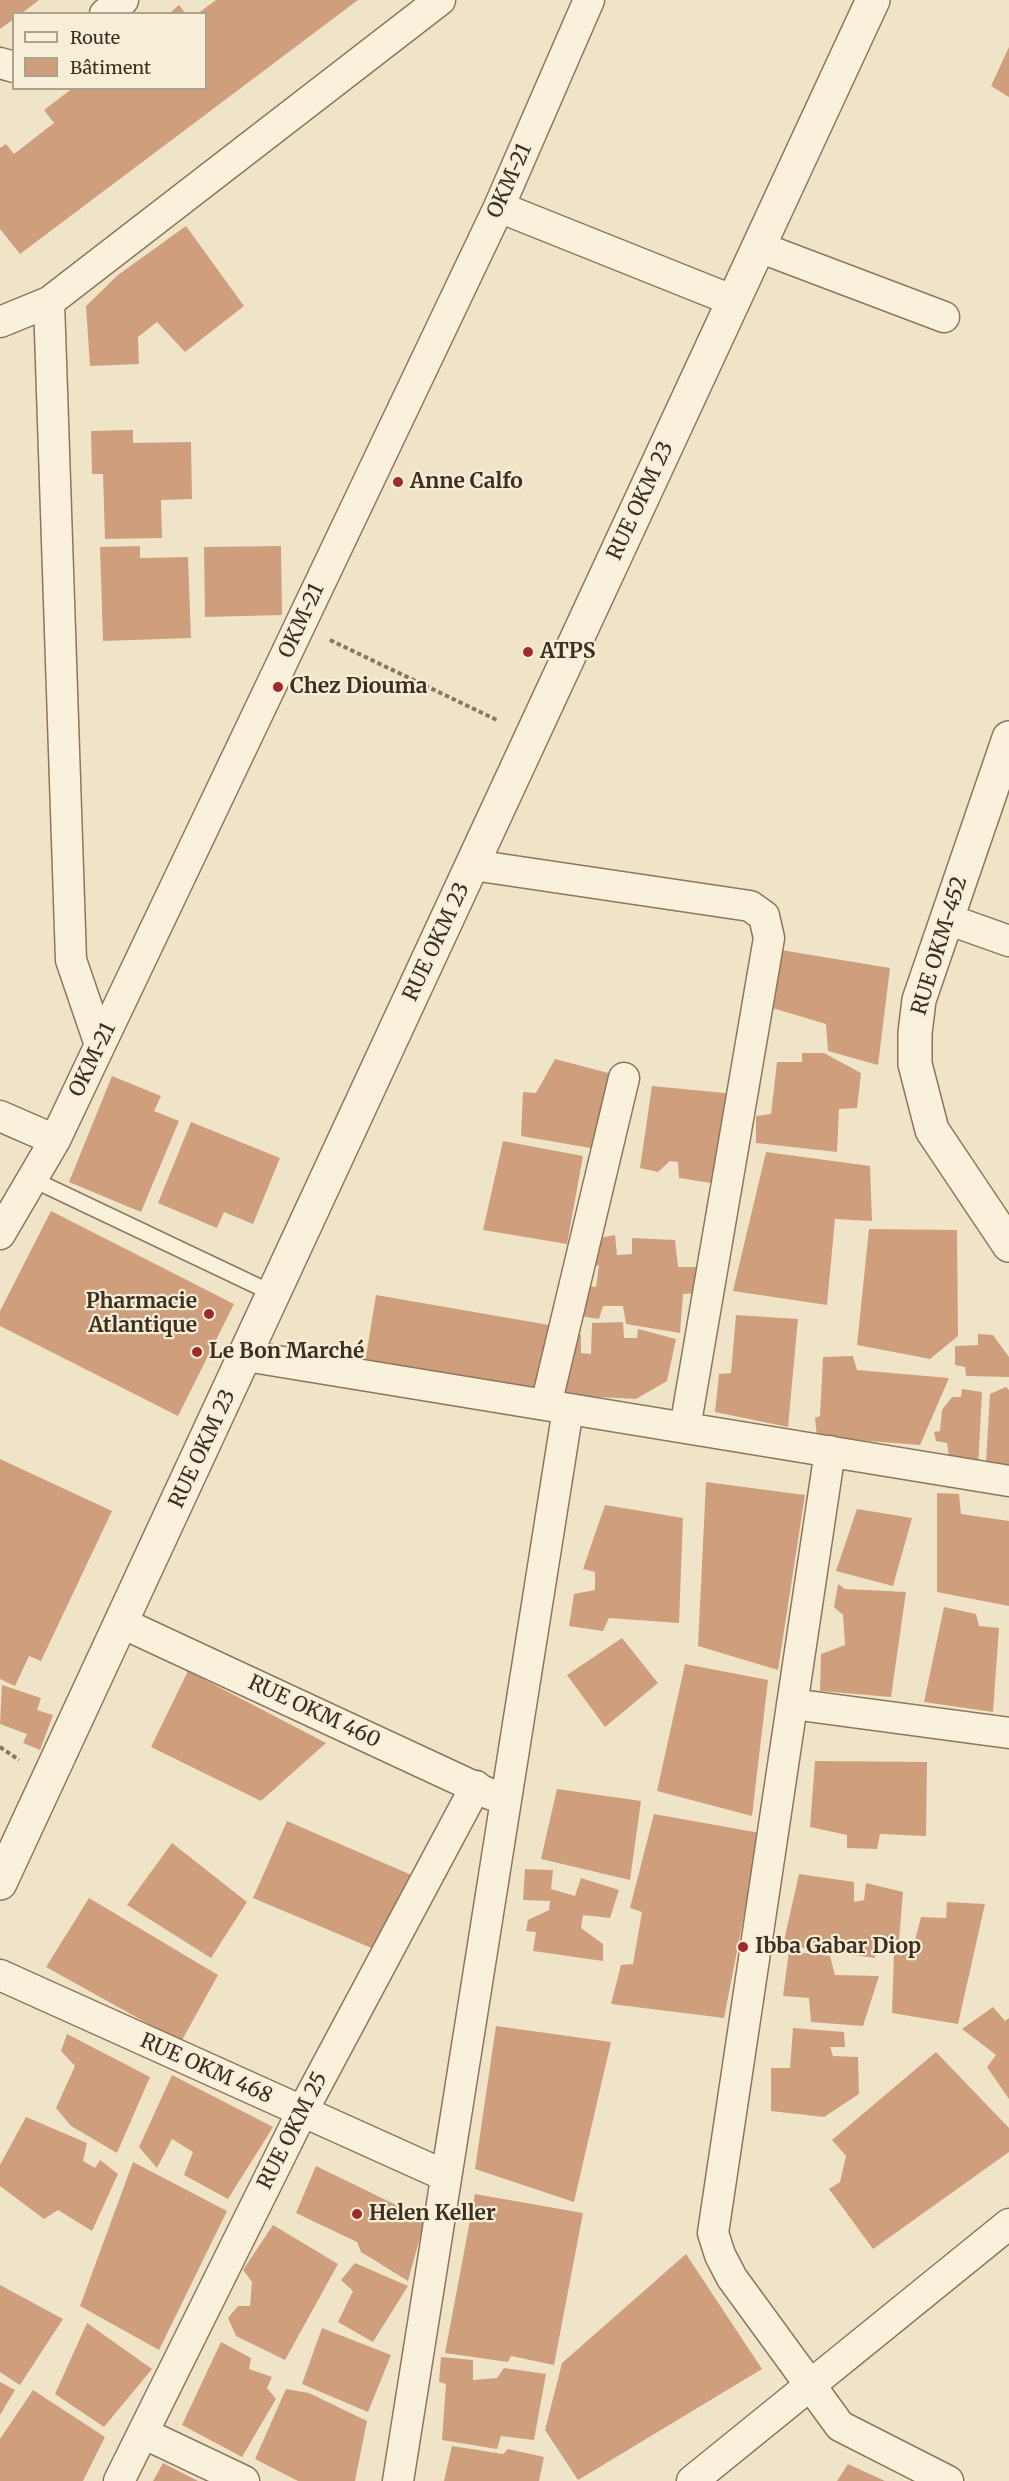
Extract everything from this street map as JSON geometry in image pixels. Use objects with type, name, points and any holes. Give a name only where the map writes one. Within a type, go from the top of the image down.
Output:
[{"type":"street","points":[[108,12],[123,0]]},
{"type":"street","points":[[0,322],[49,303],[440,0]]},
{"type":"street","name":"OKM-21","points":[[0,1234],[55,1140],[499,207],[589,0]]},
{"type":"street","name":"RUE OKM 23","points":[[0,1883],[873,0]]},
{"type":"street","points":[[499,207],[734,301]]},
{"type":"street","points":[[759,247],[945,317]]},
{"type":"street","points":[[49,303],[71,960],[100,1045]]},
{"type":"street","name":"RUE OKM-452","points":[[1009,738],[919,1000],[915,1033],[915,1064],[932,1130],[1009,1245]]},
{"type":"street","points":[[473,865],[750,906],[764,916],[770,938],[685,1428]]},
{"type":"street","points":[[947,919],[1009,941]]},
{"type":"street","points":[[398,2481],[506,1801],[557,1407],[624,1078]]},
{"type":"street","points":[[0,1116],[55,1140]]},
{"type":"street","points":[[246,1356],[1009,1481]]},
{"type":"street","points":[[830,1451],[713,2233],[720,2255],[732,2278],[840,2426],[948,2481]]},
{"type":"street","name":"RUE OKM 460","points":[[122,1623],[506,1801]]},
{"type":"street","points":[[792,1704],[1009,1733]]},
{"type":"street","name":"RUE OKM 25","points":[[119,2481],[302,2112],[476,1786]]},
{"type":"street","name":"RUE OKM 468","points":[[0,1975],[446,2176]]},
{"type":"street","points":[[692,2481],[1009,2224]]},
{"type":"street","points":[[143,2433],[243,2481]]},
{"type":"lane","points":[[32,1179],[274,1294]]},
{"type":"path","points":[[300,625],[532,737]]},
{"type":"building","points":[[0,0],[39,0],[24,12],[12,12],[12,20],[0,29]]},
{"type":"building","points":[[216,0],[358,0],[20,254],[0,229],[0,148],[6,144],[14,154],[54,123],[44,110],[70,90],[207,90],[207,12],[200,12]]},
{"type":"building","points":[[179,5],[184,12],[171,12]]},
{"type":"building","points":[[1009,47],[1009,97],[991,86]]},
{"type":"building","points":[[186,226],[244,306],[185,352],[157,322],[138,337],[139,364],[90,366],[86,306],[118,275]]},
{"type":"building","points":[[133,430],[133,443],[191,442],[192,499],[161,500],[162,538],[105,539],[103,474],[92,474],[91,431]]},
{"type":"building","points":[[140,546],[140,558],[188,557],[191,638],[103,641],[100,547]]},
{"type":"building","points":[[281,546],[282,615],[205,617],[204,547]]},
{"type":"building","points":[[781,950],[890,968],[878,1065],[828,1051],[826,1024],[769,1007]]},
{"type":"building","points":[[802,1053],[824,1053],[861,1073],[857,1108],[839,1109],[837,1152],[756,1143],[756,1116],[771,1114],[777,1062],[802,1062]]},
{"type":"building","points":[[555,1059],[616,1075],[596,1149],[521,1136],[523,1092],[536,1093]]},
{"type":"building","points":[[112,1076],[161,1096],[154,1111],[179,1121],[141,1212],[69,1182]]},
{"type":"building","points":[[652,1086],[735,1094],[718,1184],[679,1178],[678,1162],[670,1161],[658,1172],[640,1168]]},
{"type":"building","points":[[191,1122],[280,1158],[253,1224],[224,1212],[217,1228],[158,1203]]},
{"type":"building","points":[[503,1141],[583,1156],[567,1244],[483,1230]]},
{"type":"building","points":[[766,1152],[870,1166],[872,1221],[835,1219],[827,1305],[733,1291]]},
{"type":"building","points":[[51,1211],[234,1304],[178,1416],[0,1326],[0,1311]]},
{"type":"building","points":[[869,1229],[957,1230],[958,1336],[930,1359],[857,1345]]},
{"type":"building","points":[[615,1235],[617,1255],[632,1254],[632,1238],[675,1240],[678,1267],[696,1267],[700,1293],[683,1294],[680,1333],[626,1324],[623,1306],[603,1306],[599,1319],[580,1316],[584,1285],[596,1287],[599,1265],[587,1268],[589,1240]]},
{"type":"building","points":[[376,1295],[549,1325],[537,1392],[365,1363]]},
{"type":"building","points":[[736,1315],[798,1319],[788,1427],[715,1412],[719,1374],[731,1373]]},
{"type":"building","points":[[623,1322],[624,1338],[637,1338],[638,1329],[676,1339],[667,1381],[636,1399],[561,1395],[568,1335],[581,1335],[581,1353],[591,1354],[592,1323]]},
{"type":"building","points":[[978,1334],[993,1335],[1009,1357],[1009,1377],[966,1376],[965,1367],[955,1365],[955,1346],[978,1345]]},
{"type":"building","points":[[853,1356],[857,1370],[949,1378],[920,1445],[817,1437],[815,1418],[820,1416],[823,1357]]},
{"type":"building","points":[[1006,1387],[1009,1390],[1009,1467],[986,1462],[990,1394]]},
{"type":"building","points":[[962,1389],[982,1392],[978,1468],[950,1464],[947,1443],[936,1441],[934,1432],[940,1431],[942,1410],[952,1397],[961,1397]]},
{"type":"building","points":[[0,1459],[112,1511],[41,1661],[29,1656],[15,1686],[0,1679]]},
{"type":"building","points":[[706,1482],[805,1495],[778,1670],[698,1646]]},
{"type":"building","points":[[937,1493],[959,1494],[961,1514],[1009,1521],[1009,1606],[937,1592]]},
{"type":"building","points":[[605,1505],[683,1518],[679,1623],[609,1618],[603,1631],[569,1626],[574,1594],[595,1590],[595,1572],[583,1569]]},
{"type":"building","points":[[857,1509],[912,1518],[893,1586],[836,1571]]},
{"type":"building","points":[[838,1584],[845,1589],[906,1592],[891,1697],[820,1691],[821,1654],[845,1645],[843,1615],[834,1607]]},
{"type":"building","points":[[944,1607],[976,1614],[979,1626],[999,1628],[993,1712],[924,1702]]},
{"type":"building","points":[[622,1638],[658,1683],[605,1727],[567,1675]]},
{"type":"building","points":[[685,1664],[768,1680],[752,1816],[657,1791]]},
{"type":"building","points":[[188,1671],[326,1743],[261,1801],[151,1747]]},
{"type":"building","points":[[2,1685],[41,1698],[37,1710],[53,1715],[40,1750],[23,1743],[27,1734],[0,1724]]},
{"type":"building","points":[[815,1761],[927,1762],[926,1836],[880,1834],[877,1849],[847,1848],[847,1835],[810,1827]]},
{"type":"building","points":[[557,1789],[641,1801],[630,1880],[541,1859]]},
{"type":"building","points":[[654,1814],[760,1833],[724,2018],[611,2004],[621,1965],[633,1964],[642,1912],[630,1908]]},
{"type":"building","points":[[287,1821],[416,1877],[381,1952],[253,1898]]},
{"type":"building","points":[[172,1843],[247,1902],[211,1958],[127,1905]]},
{"type":"building","points":[[525,1869],[553,1870],[551,1889],[575,1896],[581,1878],[619,1890],[610,1918],[583,1915],[581,1928],[603,1944],[603,1961],[533,1951],[536,1932],[526,1931],[528,1920],[549,1910],[550,1901],[523,1900]]},
{"type":"building","points":[[799,1874],[854,1882],[854,1902],[864,1900],[866,1883],[903,1892],[899,1940],[878,1939],[875,1958],[783,1945]]},
{"type":"building","points":[[89,1898],[218,1975],[181,2042],[46,1967]]},
{"type":"building","points":[[947,1902],[985,1904],[958,2024],[892,2013],[894,1950],[913,1948],[921,1917],[946,1918]]},
{"type":"building","points":[[789,1951],[830,1956],[835,1975],[879,1976],[863,2026],[811,2022],[809,1998],[783,1996]]},
{"type":"building","points":[[993,2007],[1005,2021],[1009,2018],[1009,2099],[987,2067],[996,2055],[962,2029]]},
{"type":"building","points":[[496,2026],[611,2042],[574,2202],[475,2169]]},
{"type":"building","points":[[793,2028],[844,2032],[845,2047],[830,2047],[833,2056],[858,2057],[859,2094],[824,2117],[771,2111],[771,2068],[790,2068]]},
{"type":"building","points":[[67,2034],[150,2077],[117,2153],[71,2126],[56,2108],[75,2066],[61,2051]]},
{"type":"building","points":[[936,2052],[1009,2128],[1009,2152],[873,2249],[829,2189],[840,2182],[846,2156],[832,2140]]},
{"type":"building","points":[[172,2075],[273,2127],[228,2199],[184,2175],[193,2152],[172,2139],[157,2168],[139,2147]]},
{"type":"building","points":[[26,2117],[87,2143],[83,2161],[95,2168],[100,2160],[118,2174],[92,2231],[58,2210],[44,2219],[0,2186],[0,2165]]},
{"type":"building","points":[[133,2162],[227,2211],[159,2350],[80,2306]]},
{"type":"building","points":[[316,2166],[425,2219],[408,2281],[361,2252],[357,2242],[296,2213]]},
{"type":"building","points":[[475,2194],[583,2213],[554,2365],[511,2356],[508,2362],[445,2353]]},
{"type":"building","points":[[273,2225],[338,2264],[285,2360],[236,2336],[228,2318],[238,2306],[250,2306],[252,2282],[243,2270]]},
{"type":"building","points":[[686,2254],[762,2369],[578,2480],[545,2430],[562,2363]]},
{"type":"building","points":[[355,2263],[408,2286],[373,2342],[338,2322],[353,2291],[341,2280]]},
{"type":"building","points":[[0,2285],[63,2319],[20,2385],[0,2372]]},
{"type":"building","points":[[87,2323],[152,2369],[104,2427],[55,2394]]},
{"type":"building","points":[[322,2328],[391,2355],[368,2412],[302,2384]]},
{"type":"building","points":[[221,2342],[251,2358],[249,2369],[272,2377],[267,2388],[276,2399],[242,2457],[182,2425]]},
{"type":"building","points":[[441,2357],[473,2360],[473,2380],[497,2378],[504,2368],[546,2374],[534,2440],[501,2436],[497,2449],[442,2440],[446,2384],[439,2382]]},
{"type":"building","points":[[0,2382],[15,2390],[0,2415]]},
{"type":"building","points":[[286,2389],[309,2393],[367,2421],[355,2481],[298,2481],[255,2459]]},
{"type":"building","points":[[33,2390],[105,2437],[83,2481],[0,2481],[0,2439]]},
{"type":"building","points":[[452,2446],[503,2454],[508,2449],[544,2457],[539,2481],[444,2481]]},
{"type":"building","points":[[163,2463],[198,2481],[153,2481]]},
{"type":"building","points":[[848,2464],[885,2481],[837,2481]]},
{"type":"place","name":"Anne Calfo","points":[[398,482]]},
{"type":"place","name":"ATPS","points":[[528,652]]},
{"type":"place","name":"Chez Diouma","points":[[278,687]]},
{"type":"place","name":"Pharmacie Atlantique","points":[[209,1314]]},
{"type":"place","name":"Le Bon Marché","points":[[197,1352]]},
{"type":"place","name":"Ibba Gabar Diop","points":[[743,1947]]},
{"type":"place","name":"Helen Keller","points":[[357,2214]]}]
